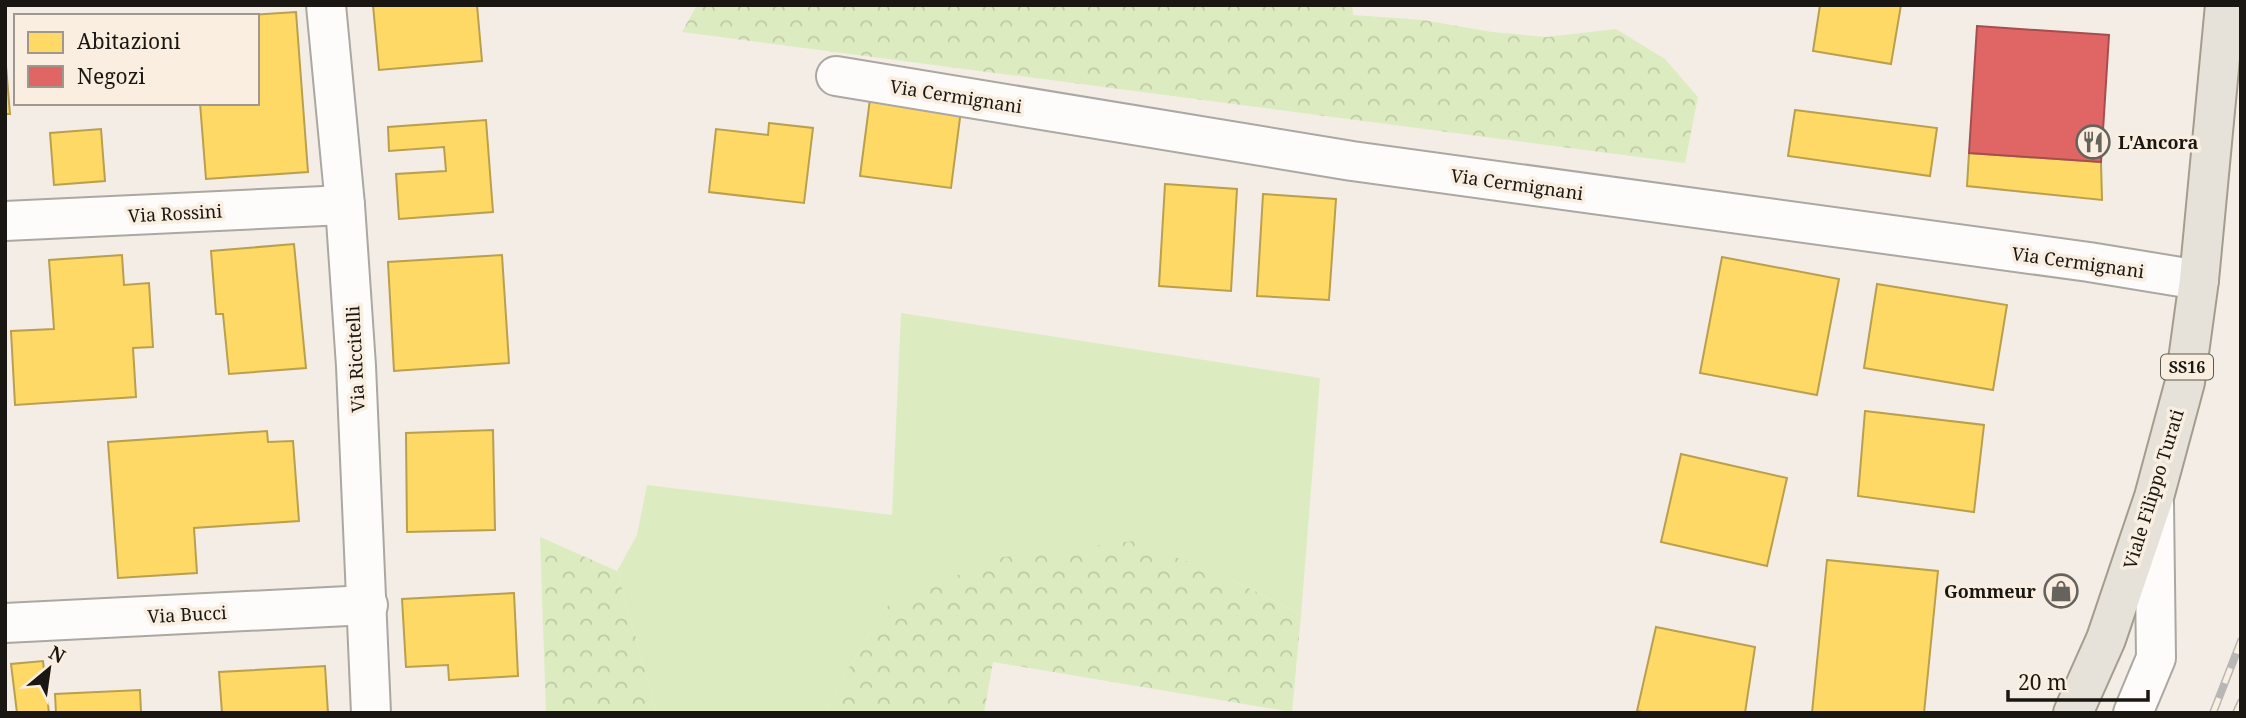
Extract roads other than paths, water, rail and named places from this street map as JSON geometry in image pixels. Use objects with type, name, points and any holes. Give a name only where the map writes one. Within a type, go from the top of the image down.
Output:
[{"type":"main road","name":"Viale Filippo Turati","points":[[2073,713],[2106,639],[2154,497],[2185,382],[2199,280],[2225,5]]},
{"type":"street","name":"Via Riccitelli","points":[[326,5],[345,205],[356,366],[371,713]]},
{"type":"street","name":"Via Cermignani","points":[[836,76],[1352,161],[2199,280]]},
{"type":"street","name":"Via Rossini","points":[[5,221],[345,205]]},
{"type":"street","points":[[2133,713],[2156,658],[2154,497]]},
{"type":"street","name":"Via Bucci","points":[[5,624],[368,605]]},
{"type":"railway","points":[[2213,713],[2241,641]]},
{"type":"railway","points":[[2236,713],[2241,702]]},
{"type":"place","name":"L'Ancora","points":[[2093,142]]},
{"type":"place","name":"Gommeur","points":[[2061,591]]}]
